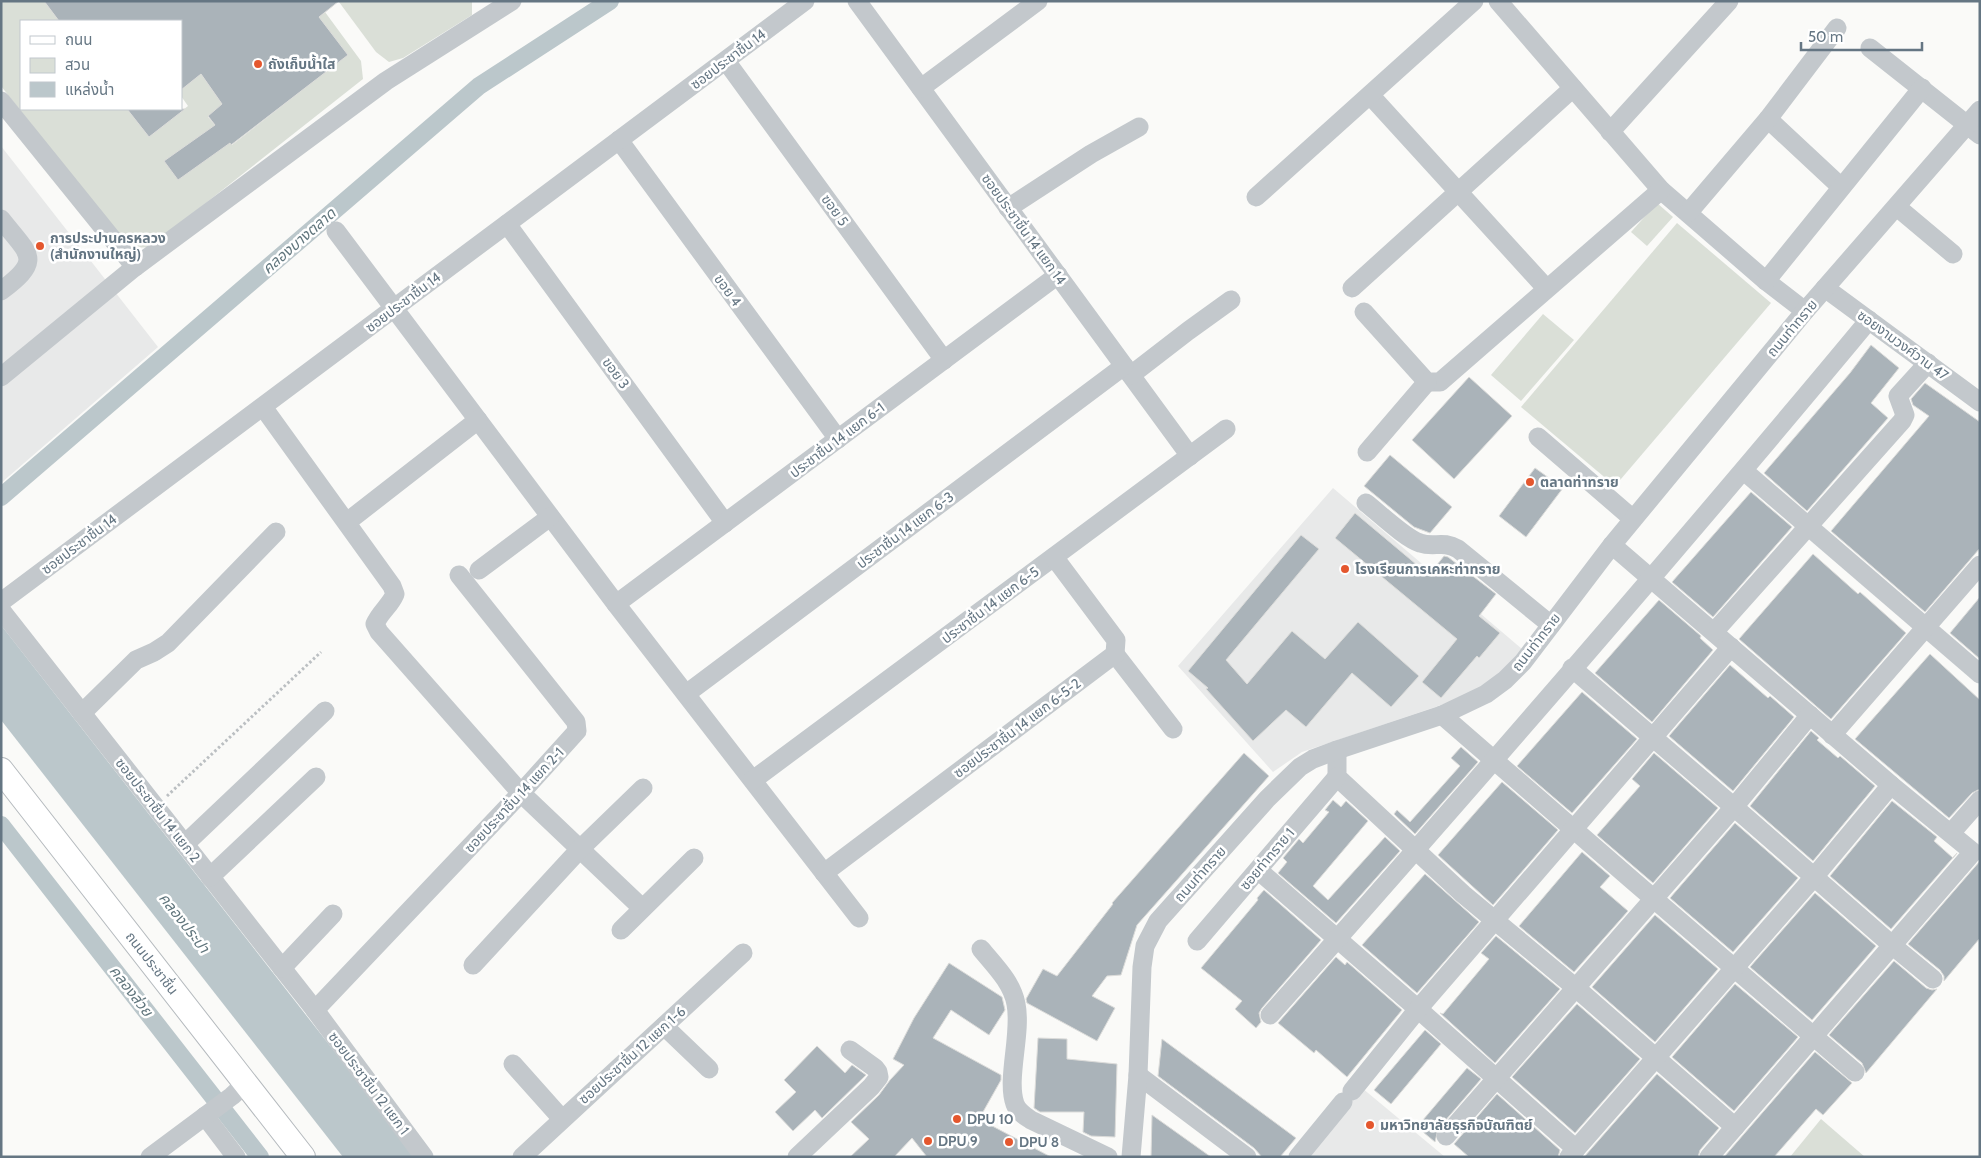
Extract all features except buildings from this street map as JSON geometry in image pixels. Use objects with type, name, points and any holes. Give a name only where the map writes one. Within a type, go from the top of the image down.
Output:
[{"type":"main road","name":"ถนนประชาชื่น","points":[[1,770],[239,1090],[303,1157]]},
{"type":"street","points":[[1,377],[135,267],[389,79],[512,1]]},
{"type":"street","name":"ซอยประชาชื่น 14","points":[[1,602],[805,1]]},
{"type":"street","name":"ซอยประชาชื่น 14 แยก 14","points":[[857,1],[1190,456]]},
{"type":"street","points":[[921,88],[1038,1]]},
{"type":"street","points":[[1256,197],[1474,1]]},
{"type":"street","points":[[1498,1],[1661,190],[1766,281],[1805,311]]},
{"type":"street","points":[[1610,132],[1729,1]]},
{"type":"street","points":[[1688,213],[1768,119],[1837,28]]},
{"type":"street","points":[[1870,48],[1973,130]]},
{"type":"street","name":"ฃอย 5","points":[[726,61],[944,360]]},
{"type":"street","points":[[1352,288],[1573,88]]},
{"type":"street","points":[[1766,281],[1922,88]]},
{"type":"street","points":[[1370,95],[1546,288]]},
{"type":"street","points":[[1,101],[135,267]]},
{"type":"street","name":"ถนนท่าทราย","points":[[1131,1157],[1138,1075],[1142,967],[1145,946],[1154,928],[1283,781],[1306,763],[1337,750],[1442,715],[1486,694],[1523,662],[1612,544],[1805,311],[1897,207],[1973,130],[1980,110]]},
{"type":"street","points":[[1768,119],[1841,186]]},
{"type":"street","points":[[1008,208],[1091,154],[1139,128]]},
{"type":"street","name":"ขอย 4","points":[[619,140],[838,439]]},
{"type":"street","points":[[1367,452],[1433,382],[1661,190]]},
{"type":"street","points":[[1897,207],[1953,254]]},
{"type":"street","points":[[1,219],[27,253],[29,260],[27,268],[1,292]]},
{"type":"street","name":"ขอย 3","points":[[507,224],[725,523]]},
{"type":"street","points":[[336,231],[616,604],[860,918]]},
{"type":"street","name":"ประชาชื่น 14 แยก 6-1","points":[[616,604],[1058,275]]},
{"type":"street","name":"ซอยงามวงศ์วาน 47","points":[[1825,288],[1980,402]]},
{"type":"street","name":"ประชาชื่น 14 แยก 6-3","points":[[686,694],[1127,371],[1231,300]]},
{"type":"street","points":[[1364,312],[1433,382]]},
{"type":"street","points":[[1270,1015],[1415,851],[1744,471],[1870,320]]},
{"type":"street","points":[[1714,632],[1902,421],[1905,415],[1898,396],[1928,363]]},
{"type":"street","points":[[262,407],[392,586],[396,594],[392,602],[378,615],[375,624],[379,632],[521,793],[642,908]]},
{"type":"street","points":[[347,522],[478,420]]},
{"type":"street","name":"ประชาชื่น 14 แยก 6-5","points":[[753,780],[1226,429]]},
{"type":"street","points":[[1538,437],[1633,519]]},
{"type":"street","points":[[1744,471],[1980,674]]},
{"type":"street","points":[[1366,503],[1414,540],[1430,545],[1449,544],[1458,549],[1551,625]]},
{"type":"street","points":[[479,570],[550,517]]},
{"type":"street","points":[[82,713],[136,660],[168,643],[276,532]]},
{"type":"street","points":[[1612,544],[1832,735],[1973,852],[1709,1157]]},
{"type":"street","points":[[1054,557],[1116,640],[1115,654],[1173,729]]},
{"type":"street","points":[[1832,735],[1980,565]]},
{"type":"street","name":"ซอยประชาชื่น 14 แยก 2-1","points":[[315,1010],[571,740],[577,731],[576,722],[459,575]]},
{"type":"street","name":"ซอยประชาชื่น 14 แยก 2","points":[[1,610],[315,1010]]},
{"type":"street","points":[[1298,1157],[1418,1009],[1731,647]]},
{"type":"street","name":"ซอยประชาชื่น 14 แยก 6-5-2","points":[[824,872],[1115,654]]},
{"type":"street","points":[[1572,668],[1933,979]]},
{"type":"street","points":[[184,844],[325,711]]},
{"type":"street","points":[[1442,715],[1655,898],[1734,969],[1856,1072]]},
{"type":"street","points":[[1446,1136],[1734,807],[1810,715]]},
{"type":"street","points":[[1337,750],[1336,777],[1415,851],[1735,1127]]},
{"type":"street","points":[[210,877],[316,777]]},
{"type":"street","name":"ซอยท่าทราย 1","points":[[1197,941],[1336,777]]},
{"type":"street","points":[[1258,870],[1496,1078],[1572,1153],[1814,877],[1891,785]]},
{"type":"street","points":[[473,965],[579,850],[643,788]]},
{"type":"street","points":[[1950,834],[1980,800]]},
{"type":"street","points":[[621,930],[694,858]]},
{"type":"street","points":[[282,968],[333,914]]},
{"type":"street","points":[[981,949],[1012,988],[1016,1004],[1017,1023],[1012,1092],[1015,1105],[1021,1113],[1031,1120],[1108,1157]]},
{"type":"street","name":"ซอยประชาชื่น 12 แยก 1-6","points":[[522,1157],[743,953]]},
{"type":"street","name":"ซอยประชาชื่น 12 แยก 1","points":[[315,1010],[424,1157]]},
{"type":"street","points":[[664,1026],[709,1069]]},
{"type":"street","points":[[797,1157],[871,1087],[879,1077],[875,1068],[850,1050]]},
{"type":"street","points":[[513,1064],[562,1119]]},
{"type":"street","points":[[1138,1075],[1247,1157]]},
{"type":"street","points":[[150,1157],[239,1090]]},
{"type":"street","points":[[208,1114],[236,1157]]},
{"type":"path","points":[[155,806],[320,652]]},
{"type":"shaded area","name":"การประปานครหลวง (สำนักงานใหญ่)","points":[[1,146],[158,347],[1,483]]},
{"type":"shaded area","name":"โรงเรียนการเคหะท่าทราย","points":[[1333,488],[1522,649],[1502,675],[1459,699],[1302,752],[1273,772],[1178,666]]},
{"type":"shaded area","name":"มหาวิทยาลัยธุรกิจบัณฑิตย์","points":[[1362,1088],[1445,1157],[1309,1157]]},
{"type":"green space","points":[[1,1],[52,1],[47,5],[58,20],[20,20],[20,110],[128,110],[149,137],[188,106],[182,97],[182,89],[201,74],[222,104],[208,117],[232,145],[347,55],[319,17],[325,12],[361,61],[363,79],[150,247],[134,248],[116,232],[1,86]]},
{"type":"green space","points":[[472,1],[472,15],[403,58],[389,62],[376,52],[339,2]]},
{"type":"green space","points":[[1657,203],[1673,217],[1647,246],[1631,232]]},
{"type":"green space","points":[[1677,223],[1771,303],[1615,486],[1521,407]]},
{"type":"green space","points":[[1543,314],[1574,340],[1521,401],[1491,375]]},
{"type":"green space","points":[[1821,1119],[1865,1157],[1790,1157]]},
{"type":"water","name":"คลองประปา","points":[[1,625],[417,1157],[343,1157],[1,720]]},
{"type":"waterway","name":"คลองบางตลาด","points":[[1,497],[479,86],[610,1]]},
{"type":"waterway","name":"คลองส่วย","points":[[1,825],[260,1157]]},
{"type":"place","name":"ถังเก็บน้ำใส","points":[[258,64]]},
{"type":"place","name":"การประปานครหลวง (สำนักงานใหญ่)","points":[[40,246]]},
{"type":"place","name":"ตลาดท่าทราย","points":[[1530,482]]},
{"type":"place","name":"โรงเรียนการเคหะท่าทราย","points":[[1345,569]]},
{"type":"place","name":"DPU 10","points":[[957,1119]]},
{"type":"place","name":"มหาวิทยาลัยธุรกิจบัณฑิตย์","points":[[1370,1125]]},
{"type":"place","name":"DPU 9","points":[[928,1141]]},
{"type":"place","name":"DPU 8","points":[[1009,1142]]}]
